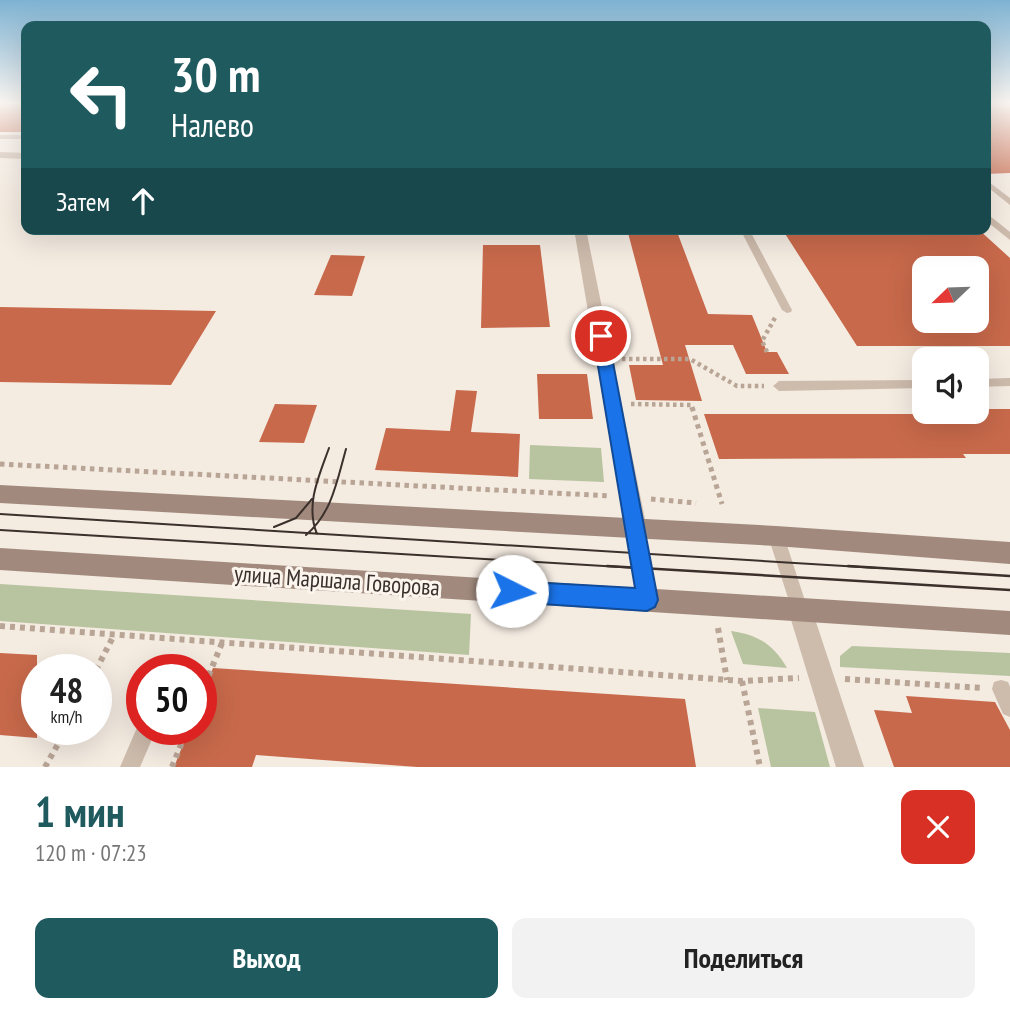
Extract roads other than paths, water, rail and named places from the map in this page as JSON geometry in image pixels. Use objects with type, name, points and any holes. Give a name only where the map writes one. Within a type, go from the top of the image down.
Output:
[{"type":"main road","points":[[0,494],[776,536],[1010,554]]},
{"type":"main road","name":"улица Маршала Говорова","points":[[0,559],[1010,623]]},
{"type":"street","points":[[0,155],[21,155]]},
{"type":"street","points":[[581,235],[636,529]]},
{"type":"street","points":[[800,610],[850,767]]},
{"type":"lane","points":[[991,186],[1010,202]]},
{"type":"lane","points":[[991,220],[1010,237]]},
{"type":"lane","points":[[747,235],[786,310]]},
{"type":"lane","points":[[989,383],[1010,382]]},
{"type":"lane","points":[[779,386],[912,384]]},
{"type":"lane","points":[[636,529],[647,600]]},
{"type":"lane","points":[[776,536],[800,610]]},
{"type":"lane","points":[[1001,690],[1010,707]]},
{"type":"lane","points":[[130,767],[140,745]]},
{"type":"tram line","points":[[315,526],[313,501],[329,448]]},
{"type":"tram line","points":[[315,526],[328,507],[346,449]]},
{"type":"tram line","points":[[274,527],[296,518],[312,499]]},
{"type":"tram line","points":[[0,514],[308,533]]},
{"type":"tram line","points":[[308,533],[315,526]]},
{"type":"tram line","points":[[315,526],[317,534]]},
{"type":"tram line","points":[[0,530],[637,568]]},
{"type":"tram line","points":[[308,533],[317,534]]},
{"type":"tram line","points":[[317,534],[877,568]]},
{"type":"tram line","points":[[607,566],[1010,590]]},
{"type":"tram line","points":[[848,566],[1010,576]]}]
